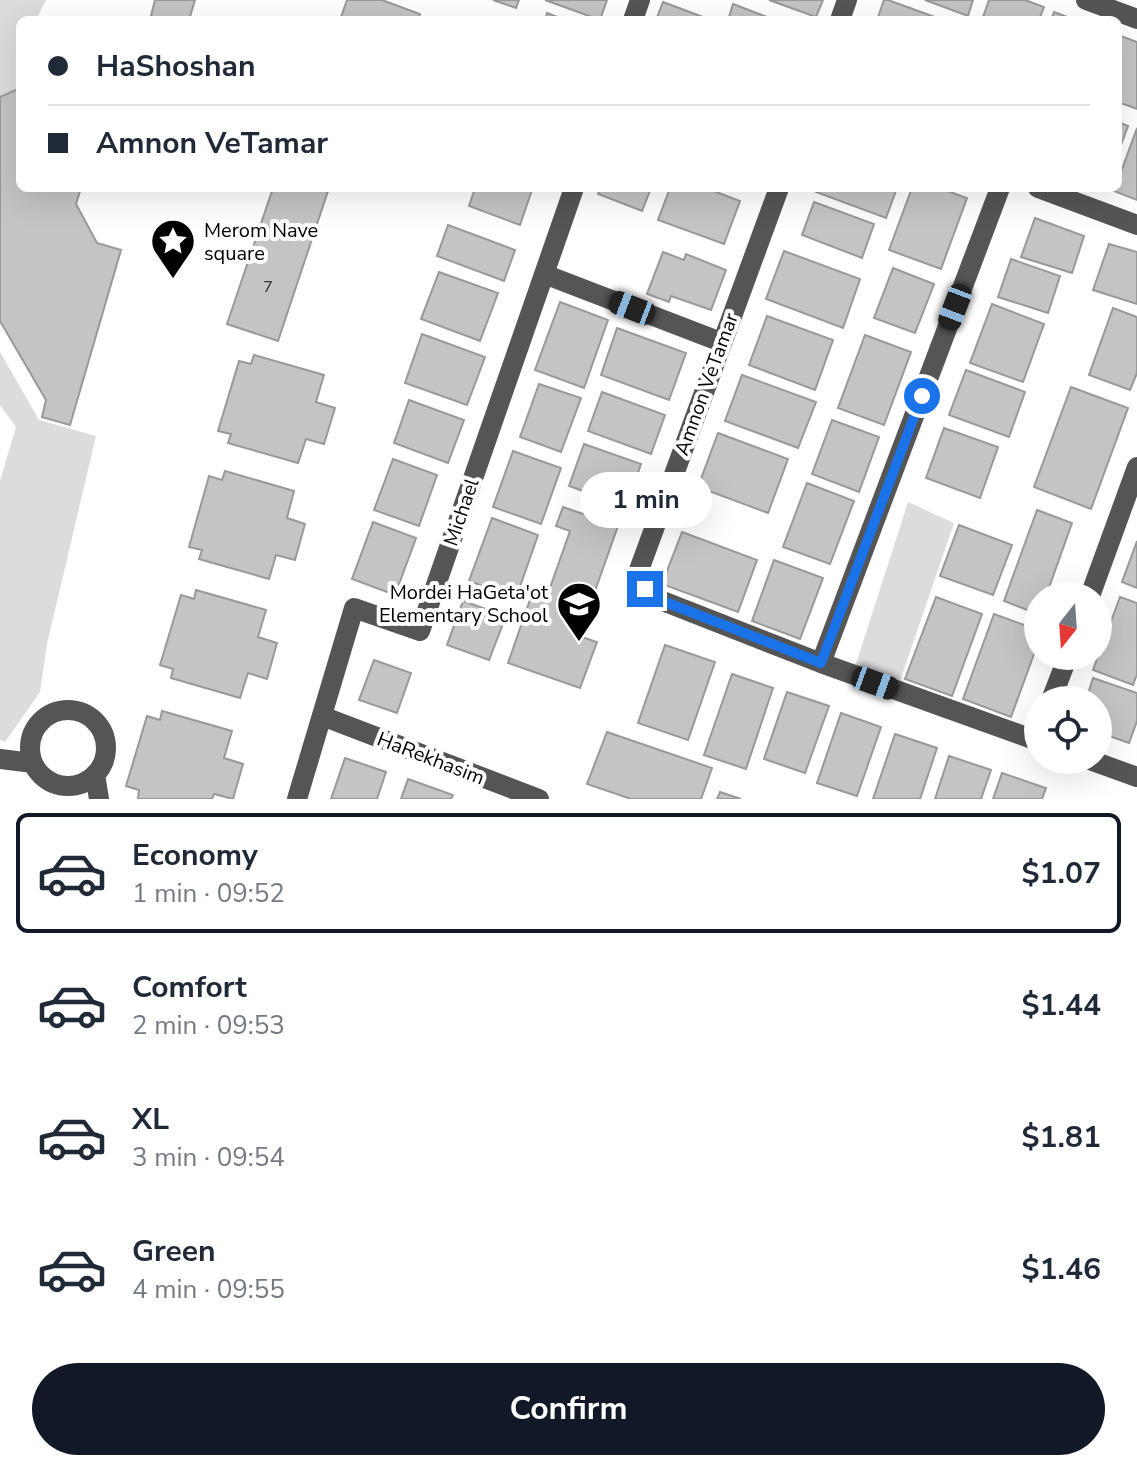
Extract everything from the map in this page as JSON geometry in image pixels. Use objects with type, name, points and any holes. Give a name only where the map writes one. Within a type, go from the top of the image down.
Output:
[{"type":"street","points":[[1086,0],[1137,19]]},
{"type":"street","name":"Michael","points":[[297,799],[354,608],[420,631],[573,192]]},
{"type":"street","name":"Amnon VeTamar","points":[[777,192],[639,570],[645,589],[655,598],[821,663],[1024,735]]},
{"type":"street","points":[[821,663],[998,192]]},
{"type":"street","points":[[1049,192],[1137,225]]},
{"type":"street","points":[[544,274],[721,342]]},
{"type":"street","points":[[1095,582],[1137,467]]},
{"type":"street","points":[[68,710],[91,717],[104,737],[104,760],[95,774],[58,791],[41,774],[33,763],[30,751],[31,738],[45,717],[68,710]]},
{"type":"street","name":"HaRekhasim","points":[[322,716],[539,799]]},
{"type":"street","points":[[0,759],[33,763]]},
{"type":"street","points":[[1112,768],[1137,777]]},
{"type":"street","points":[[95,774],[99,799]]},
{"type":"shaded area","points":[[0,0],[46,0],[38,16],[16,16],[16,94],[0,103]]},
{"type":"shaded area","points":[[0,352],[39,420],[96,436],[47,644],[40,692],[5,742],[0,740],[0,481],[16,427],[0,405]]},
{"type":"shaded area","points":[[908,502],[954,523],[899,684],[855,667]]},
{"type":"building","points":[[155,0],[195,0],[190,16],[151,16]]},
{"type":"building","points":[[347,0],[382,0],[420,14],[419,16],[341,16]]},
{"type":"building","points":[[493,0],[519,0],[516,8]]},
{"type":"building","points":[[545,0],[607,0],[601,16],[589,16]]},
{"type":"building","points":[[769,0],[823,0],[816,16]]},
{"type":"building","points":[[884,0],[888,0],[932,16],[878,16]]},
{"type":"building","points":[[925,0],[973,0],[968,16]]},
{"type":"building","points":[[989,0],[1025,0],[1044,7],[1041,16],[983,16]]},
{"type":"building","points":[[663,2],[700,16],[658,16]]},
{"type":"building","points":[[733,4],[764,16],[729,16]]},
{"type":"building","points":[[1122,36],[1137,42],[1137,109],[1122,103]]},
{"type":"building","points":[[16,90],[16,192],[80,192],[76,204],[97,243],[121,250],[70,425],[42,417],[46,400],[0,321],[0,97]]},
{"type":"building","points":[[1122,124],[1128,126],[1122,142]]},
{"type":"building","points":[[1137,128],[1137,200],[1117,192],[1122,192],[1122,169]]},
{"type":"building","points":[[272,192],[328,192],[278,341],[227,324]]},
{"type":"building","points":[[474,192],[531,192],[520,225],[469,206]]},
{"type":"building","points":[[599,192],[649,192],[642,211]]},
{"type":"building","points":[[668,192],[716,192],[740,201],[724,244],[658,220]]},
{"type":"building","points":[[816,192],[896,192],[886,218]]},
{"type":"building","points":[[911,192],[950,192],[967,198],[941,269],[889,250]]},
{"type":"building","points":[[814,202],[874,224],[862,258],[802,235]]},
{"type":"building","points":[[1035,218],[1084,236],[1072,273],[1021,257]]},
{"type":"building","points":[[448,225],[515,250],[504,281],[437,256]]},
{"type":"building","points":[[1109,244],[1137,252],[1137,304],[1093,290]]},
{"type":"building","points":[[784,251],[860,279],[843,328],[766,299]]},
{"type":"building","points":[[663,252],[684,260],[686,254],[726,270],[711,310],[671,296],[669,302],[647,294]]},
{"type":"building","points":[[1011,259],[1060,276],[1048,313],[998,297]]},
{"type":"building","points":[[893,268],[934,284],[915,333],[874,318]]},
{"type":"building","points":[[439,272],[498,293],[480,341],[421,319]]},
{"type":"building","points":[[560,302],[608,320],[584,388],[535,370]]},
{"type":"building","points":[[992,304],[1044,324],[1023,382],[970,363]]},
{"type":"building","points":[[1113,308],[1137,317],[1137,373],[1130,390],[1089,375]]},
{"type":"building","points":[[767,316],[833,340],[815,390],[749,365]]},
{"type":"building","points":[[617,328],[686,353],[669,400],[601,375]]},
{"type":"building","points":[[422,334],[485,357],[467,405],[405,383]]},
{"type":"building","points":[[865,335],[911,352],[884,425],[838,408]]},
{"type":"building","points":[[254,355],[324,375],[316,402],[335,408],[324,444],[306,439],[298,463],[228,443],[231,434],[218,431],[239,361],[251,364]]},
{"type":"building","points":[[966,370],[1025,392],[1009,437],[949,415]]},
{"type":"building","points":[[742,375],[816,402],[798,448],[725,421]]},
{"type":"building","points":[[539,384],[581,398],[561,452],[520,437]]},
{"type":"building","points":[[1071,387],[1128,408],[1091,509],[1034,487]]},
{"type":"building","points":[[602,392],[665,415],[651,454],[588,431]]},
{"type":"building","points":[[409,400],[464,420],[448,463],[394,443]]},
{"type":"building","points":[[832,420],[879,437],[859,492],[812,474]]},
{"type":"building","points":[[944,428],[998,447],[980,498],[926,478]]},
{"type":"building","points":[[718,433],[788,459],[768,513],[698,487]]},
{"type":"building","points":[[584,444],[641,464],[626,507],[569,486]]},
{"type":"building","points":[[513,451],[561,468],[541,524],[493,507]]},
{"type":"building","points":[[393,459],[437,475],[419,526],[374,510]]},
{"type":"building","points":[[225,471],[294,491],[287,518],[305,524],[295,560],[276,555],[269,579],[199,559],[202,550],[189,547],[209,476],[222,480]]},
{"type":"building","points":[[807,483],[854,501],[830,564],[783,547]]},
{"type":"building","points":[[563,507],[618,526],[579,636],[597,642],[580,688],[508,663],[532,594],[546,599],[570,531],[556,526]]},
{"type":"building","points":[[1037,510],[1072,523],[1051,582],[1024,582],[1024,609],[1004,601]]},
{"type":"building","points":[[492,518],[538,535],[516,598],[469,581]]},
{"type":"building","points":[[373,522],[416,538],[395,595],[352,579]]},
{"type":"building","points":[[959,525],[1012,545],[993,595],[940,576]]},
{"type":"building","points":[[682,532],[757,560],[738,612],[662,584]]},
{"type":"building","points":[[1137,541],[1137,588],[1122,582]]},
{"type":"building","points":[[774,560],[823,578],[800,639],[752,621]]},
{"type":"building","points":[[196,590],[266,610],[258,637],[277,643],[267,679],[248,673],[240,698],[171,678],[173,669],[160,665],[181,595],[194,599]]},
{"type":"building","points":[[936,597],[982,614],[952,696],[905,679]]},
{"type":"building","points":[[1120,597],[1137,603],[1137,674],[1133,685],[1093,670],[1112,670],[1112,619]]},
{"type":"building","points":[[463,601],[506,616],[489,660],[447,645]]},
{"type":"building","points":[[994,614],[1024,625],[1024,670],[1028,670],[1011,717],[963,699]]},
{"type":"building","points":[[665,645],[715,662],[688,740],[638,723]]},
{"type":"building","points":[[374,660],[411,673],[397,713],[359,700]]},
{"type":"building","points":[[732,674],[773,688],[746,769],[704,755]]},
{"type":"building","points":[[1093,678],[1137,693],[1137,721],[1129,743],[1112,737],[1112,686],[1090,686]]},
{"type":"building","points":[[787,692],[829,706],[805,773],[764,759]]},
{"type":"building","points":[[162,711],[232,731],[224,758],[243,764],[233,799],[214,794],[212,799],[138,799],[139,790],[126,786],[147,716],[160,720]]},
{"type":"building","points":[[841,713],[881,727],[857,796],[817,783]]},
{"type":"building","points":[[607,732],[712,768],[701,799],[631,799],[587,784]]},
{"type":"building","points":[[895,734],[937,748],[920,799],[873,799]]},
{"type":"building","points":[[949,756],[991,770],[981,799],[935,799]]},
{"type":"building","points":[[345,758],[386,772],[377,799],[331,799]]},
{"type":"building","points":[[1002,773],[1046,788],[1042,799],[993,799]]},
{"type":"building","points":[[408,779],[453,795],[451,799],[401,799]]},
{"type":"building","points":[[720,792],[741,799],[717,799]]},
{"type":"place","name":"Merom Nave square","points":[[173,280]]},
{"type":"place","name":"Mordei HaGeta'ot Elementary School","points":[[579,643]]},
{"type":"route","points":[[645,589],[655,598],[821,663],[922,396]]}]
